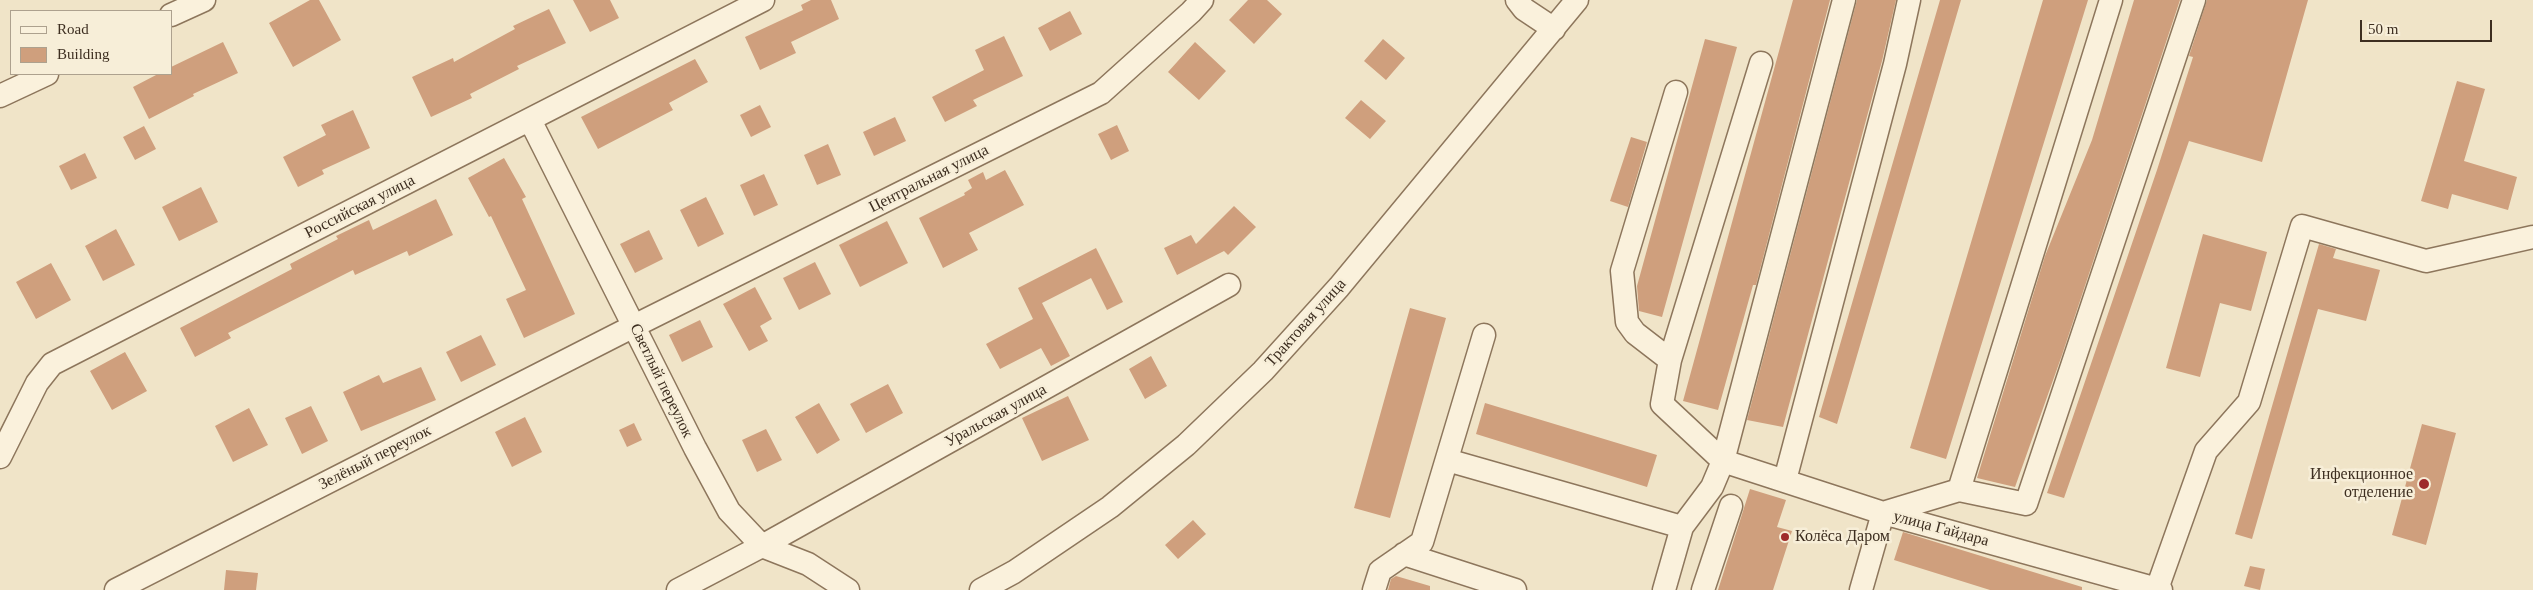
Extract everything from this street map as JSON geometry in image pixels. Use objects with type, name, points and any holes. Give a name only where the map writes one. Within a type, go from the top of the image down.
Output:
[{"type":"street","points":[[172,15],[204,0]]},
{"type":"street","name":"Российская улица","points":[[0,457],[37,383],[52,364],[763,0]]},
{"type":"street","name":"Центральная улица","points":[[634,326],[1101,93],[1202,0]]},
{"type":"street","points":[[1517,0],[1524,9],[1554,29]]},
{"type":"street","name":"Трактовая улица","points":[[981,590],[1014,572],[1110,507],[1186,445],[1263,371],[1339,287],[1577,0]]},
{"type":"street","points":[[1664,590],[1682,527],[1712,487],[1723,461],[1844,0]]},
{"type":"street","points":[[1786,480],[1895,64],[1909,0]]},
{"type":"street","points":[[1959,490],[2111,0]]},
{"type":"street","points":[[1861,590],[1884,513],[1959,490],[2026,504],[2194,0]]},
{"type":"street","points":[[1723,461],[1662,404],[1670,360],[1761,63]]},
{"type":"street","points":[[0,96],[45,75]]},
{"type":"street","points":[[1670,360],[1635,333],[1626,322],[1622,271],[1676,92]]},
{"type":"street","name":"Светлый переулок","points":[[530,120],[695,448],[729,511],[762,546],[808,564],[848,590]]},
{"type":"street","points":[[2159,589],[2206,451],[2248,402],[2302,226],[2426,261],[2533,238]]},
{"type":"street","name":"Уральская улица","points":[[678,590],[762,546],[1229,285]]},
{"type":"street","name":"Зелёный переулок","points":[[116,590],[634,326]]},
{"type":"street","points":[[1374,590],[1380,571],[1422,542],[1484,335]]},
{"type":"street","points":[[1447,460],[1682,527]]},
{"type":"street","name":"улица Гайдара","points":[[1723,461],[1884,513],[2159,589]]},
{"type":"street","points":[[1704,590],[1731,506]]},
{"type":"street","points":[[1404,554],[1515,590]]},
{"type":"building","points":[[310,0],[319,0],[341,40],[293,67],[269,23]]},
{"type":"building","points":[[573,0],[610,0],[619,18],[590,32]]},
{"type":"building","points":[[811,0],[831,0],[839,19],[791,42],[796,53],[760,70],[745,37],[803,10],[801,5]]},
{"type":"building","points":[[1248,0],[1267,0],[1282,14],[1254,44],[1229,20]]},
{"type":"building","points":[[1793,0],[1830,0],[1756,285],[1753,285],[1718,410],[1683,401]]},
{"type":"building","points":[[1857,0],[1896,0],[1882,61],[1783,427],[1747,420]]},
{"type":"building","points":[[1940,0],[1961,0],[1837,424],[1819,417]]},
{"type":"building","points":[[2043,0],[2088,0],[1946,459],[1910,448]]},
{"type":"building","points":[[2134,0],[2180,0],[2062,355],[2015,487],[1977,478],[2045,256],[2092,140]]},
{"type":"building","points":[[2207,0],[2308,0],[2262,162],[2189,141],[2064,498],[2047,493],[2157,170],[2193,57],[2189,56]]},
{"type":"building","points":[[549,9],[566,43],[517,66],[519,69],[470,94],[472,98],[431,117],[412,77],[453,58],[454,62],[515,29],[513,26]]},
{"type":"building","points":[[1070,11],[1082,34],[1050,51],[1038,28]]},
{"type":"building","points":[[1004,36],[1023,76],[973,100],[977,106],[945,122],[932,97],[984,70],[975,50]]},
{"type":"building","points":[[1383,39],[1405,58],[1386,80],[1364,61]]},
{"type":"building","points":[[1705,39],[1737,47],[1662,317],[1639,311],[1637,286]]},
{"type":"building","points":[[223,42],[238,73],[193,94],[194,96],[149,119],[133,87],[156,75],[172,75],[172,67]]},
{"type":"building","points":[[1195,42],[1226,71],[1199,100],[1168,72]]},
{"type":"building","points":[[695,59],[708,82],[669,103],[673,110],[598,149],[581,117]]},
{"type":"building","points":[[2457,81],[2485,89],[2464,161],[2517,177],[2508,210],[2452,194],[2448,209],[2421,201]]},
{"type":"building","points":[[1361,100],[1386,121],[1370,139],[1345,118]]},
{"type":"building","points":[[760,105],[771,127],[751,137],[740,115]]},
{"type":"building","points":[[353,110],[370,148],[322,170],[324,174],[298,187],[283,157],[326,135],[321,125]]},
{"type":"building","points":[[895,117],[906,141],[874,156],[863,132]]},
{"type":"building","points":[[1117,125],[1129,151],[1111,160],[1098,134]]},
{"type":"building","points":[[144,126],[156,149],[135,160],[123,137]]},
{"type":"building","points":[[1631,137],[1647,142],[1628,207],[1610,201]]},
{"type":"building","points":[[828,144],[841,175],[817,185],[804,155]]},
{"type":"building","points":[[85,153],[97,178],[71,190],[59,166]]},
{"type":"building","points":[[504,158],[526,197],[522,199],[575,314],[524,338],[506,299],[526,290],[491,216],[489,217],[468,178]]},
{"type":"building","points":[[1005,170],[1024,205],[969,233],[978,250],[943,268],[919,218],[965,195],[964,193],[972,188],[968,180],[983,172],[986,180]]},
{"type":"building","points":[[764,174],[778,205],[754,216],[740,185]]},
{"type":"building","points":[[201,187],[218,222],[179,241],[162,207]]},
{"type":"building","points":[[706,197],[724,234],[698,247],[680,210]]},
{"type":"building","points":[[436,199],[453,235],[409,256],[407,251],[355,275],[353,270],[228,333],[231,338],[195,357],[180,328],[292,269],[290,264],[338,239],[336,236],[369,220],[373,230]]},
{"type":"building","points":[[1234,206],[1256,227],[1228,255],[1224,251],[1177,275],[1164,248],[1191,235],[1196,244]]},
{"type":"building","points":[[887,221],[908,263],[860,287],[839,245]]},
{"type":"building","points":[[116,229],[135,265],[103,281],[85,246]]},
{"type":"building","points":[[649,230],[663,259],[635,273],[620,244]]},
{"type":"building","points":[[2203,234],[2267,252],[2251,311],[2220,303],[2200,377],[2166,368]]},
{"type":"building","points":[[2319,244],[2336,249],[2333,258],[2380,270],[2366,321],[2318,309],[2252,539],[2235,534]]},
{"type":"building","points":[[1096,248],[1123,302],[1107,310],[1091,278],[1042,303],[1070,356],[1051,366],[1041,348],[1000,369],[986,344],[1033,319],[1018,288]]},
{"type":"building","points":[[815,262],[831,294],[799,310],[783,278]]},
{"type":"building","points":[[51,263],[71,300],[36,319],[16,282]]},
{"type":"building","points":[[755,287],[772,319],[760,326],[768,341],[749,351],[723,304]]},
{"type":"building","points":[[1410,308],[1446,318],[1390,518],[1354,508]]},
{"type":"building","points":[[700,320],[713,347],[682,362],[669,335]]},
{"type":"building","points":[[481,335],[496,365],[461,382],[446,352]]},
{"type":"building","points":[[125,352],[147,391],[112,410],[90,371]]},
{"type":"building","points":[[1151,356],[1167,386],[1145,399],[1129,369]]},
{"type":"building","points":[[421,367],[436,400],[361,431],[343,392],[379,375],[383,383]]},
{"type":"building","points":[[888,384],[903,413],[866,433],[850,404]]},
{"type":"building","points":[[1068,396],[1089,440],[1042,461],[1022,418]]},
{"type":"building","points":[[819,403],[840,440],[817,454],[795,417]]},
{"type":"building","points":[[1485,403],[1657,455],[1647,487],[1476,434]]},
{"type":"building","points":[[311,406],[328,441],[302,454],[285,418]]},
{"type":"building","points":[[249,408],[268,445],[233,462],[215,426]]},
{"type":"building","points":[[525,417],[542,452],[512,467],[495,432]]},
{"type":"building","points":[[634,423],[642,440],[627,447],[619,430]]},
{"type":"building","name":"Инфекционное отделение","points":[[2422,424],[2456,433],[2426,545],[2392,535]]},
{"type":"building","points":[[766,429],[782,460],[757,472],[742,440]]},
{"type":"building","points":[[1750,489],[1786,500],[1777,527],[1792,531],[1773,590],[1718,590]]},
{"type":"building","points":[[1193,520],[1206,534],[1178,559],[1165,545]]},
{"type":"building","points":[[1903,532],[2082,587],[2082,590],[1990,590],[1894,560]]},
{"type":"building","points":[[2250,566],[2265,569],[2260,590],[2244,586]]},
{"type":"building","points":[[226,570],[258,573],[256,590],[224,590]]},
{"type":"building","points":[[1396,576],[1430,586],[1430,590],[1388,590],[1391,579]]},
{"type":"place","name":"Инфекционное отделение","points":[[2424,484]]},
{"type":"place","name":"Колёса Даром","points":[[1785,537]]}]
